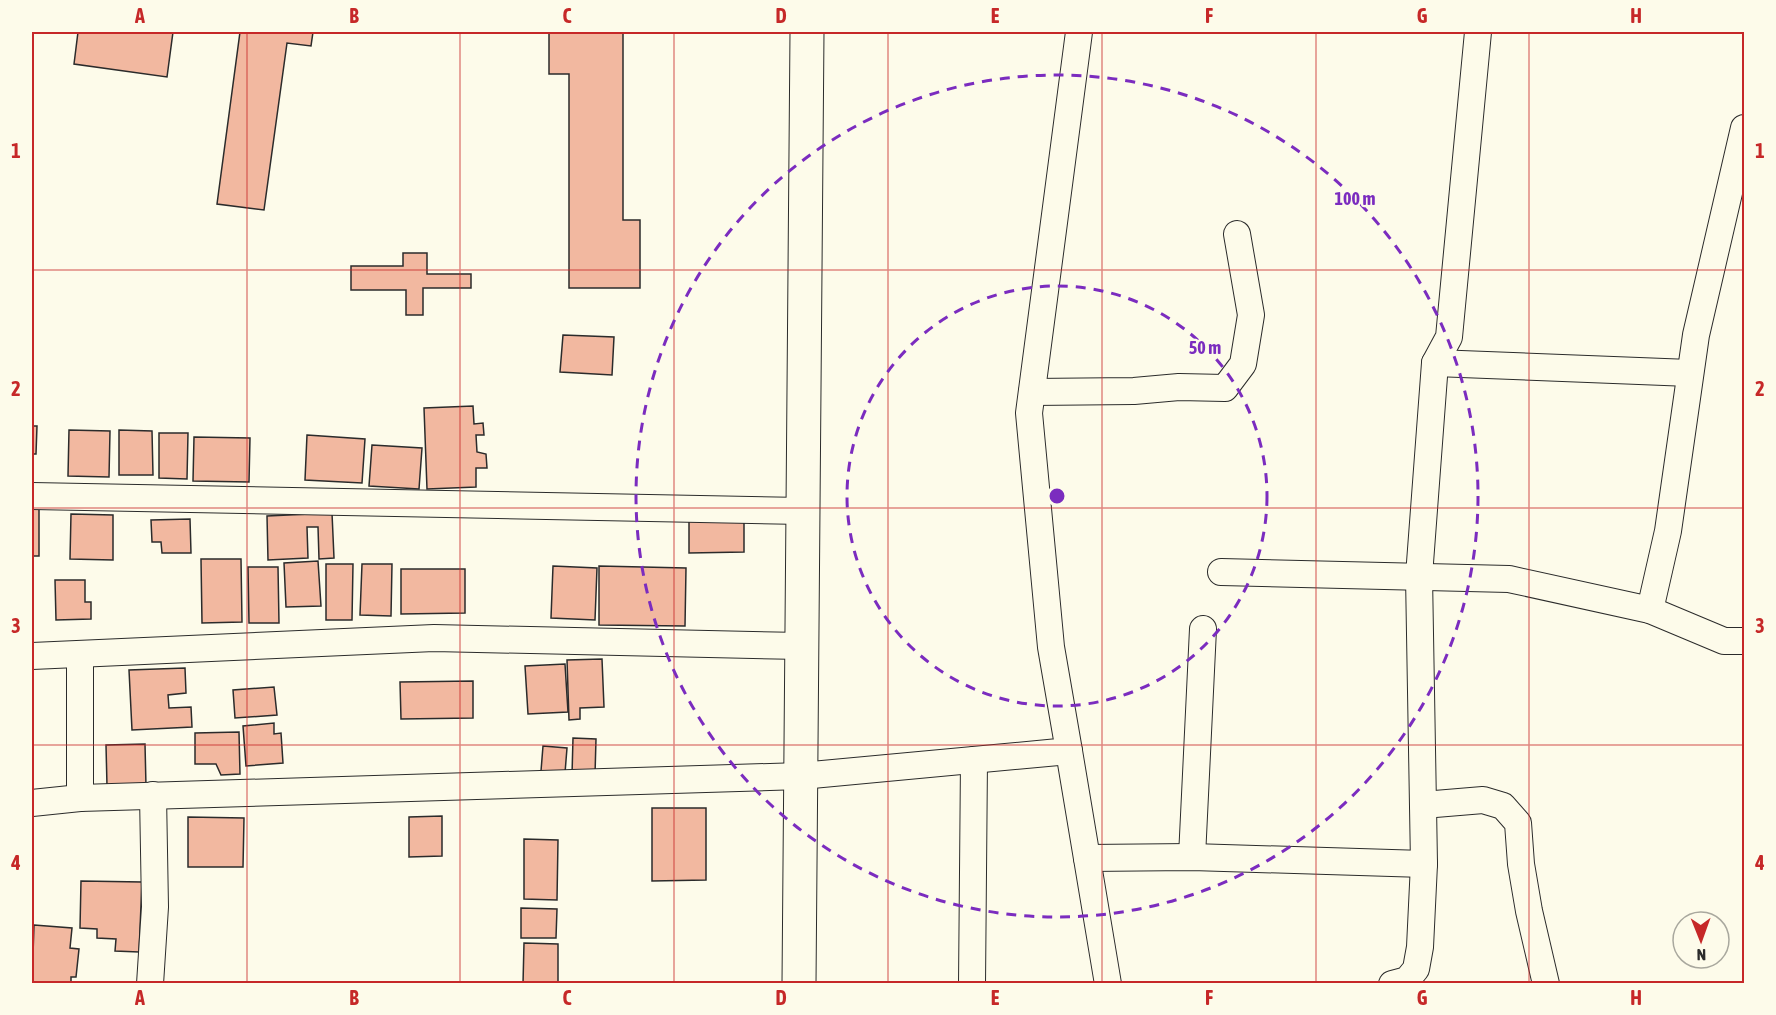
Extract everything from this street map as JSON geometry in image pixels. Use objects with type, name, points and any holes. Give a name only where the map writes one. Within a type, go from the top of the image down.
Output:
[{"type":"highway","points":[[799,984],[807,32]]},
{"type":"street","points":[[1079,32],[1029,414],[1051,647],[1108,984]]},
{"type":"street","points":[[1392,984],[1407,980],[1416,969],[1420,947],[1425,864],[1419,576],[1435,363],[1449,337],[1478,32]]},
{"type":"street","points":[[1650,609],[1668,531],[1696,335],[1744,128]]},
{"type":"street","points":[[1032,392],[1134,391],[1179,387],[1225,388],[1243,364],[1251,315],[1237,234]]},
{"type":"street","points":[[1435,363],[1690,373]]},
{"type":"street","points":[[32,496],[803,511]]},
{"type":"street","points":[[1221,572],[1509,579],[1650,609],[1724,641],[1744,641]]},
{"type":"street","points":[[1192,856],[1203,629]]},
{"type":"street","points":[[32,656],[434,638],[802,646]]},
{"type":"street","points":[[80,654],[80,798]]},
{"type":"street","points":[[32,803],[80,798],[153,795],[801,776],[1069,751]]},
{"type":"street","points":[[972,984],[974,760]]},
{"type":"street","points":[[150,984],[155,907],[153,795]]},
{"type":"street","points":[[1424,805],[1483,800],[1503,806],[1518,823],[1521,864],[1529,911],[1546,984]]},
{"type":"street","points":[[1087,858],[1192,856],[1425,864]]},
{"type":"building","points":[[78,32],[173,32],[167,77],[74,64]]},
{"type":"building","points":[[240,32],[313,32],[311,46],[287,43],[264,210],[217,204]]},
{"type":"building","points":[[549,32],[623,32],[623,220],[640,220],[640,288],[569,288],[569,74],[549,74]]},
{"type":"building","points":[[403,253],[427,253],[427,274],[471,274],[471,288],[423,288],[423,315],[406,315],[406,290],[351,290],[351,266],[403,266]]},
{"type":"building","points":[[563,335],[614,337],[612,375],[560,372]]},
{"type":"building","points":[[473,406],[474,424],[483,423],[484,435],[476,435],[477,452],[486,454],[487,468],[476,468],[476,487],[427,489],[424,408]]},
{"type":"building","points":[[32,426],[37,426],[36,454],[32,454]]},
{"type":"building","points":[[69,430],[110,431],[109,477],[68,476]]},
{"type":"building","points":[[119,430],[152,431],[153,475],[119,475]]},
{"type":"building","points":[[159,433],[188,433],[187,479],[159,478]]},
{"type":"building","points":[[307,435],[365,439],[362,483],[305,480]]},
{"type":"building","points":[[194,437],[250,438],[249,482],[193,481]]},
{"type":"building","points":[[372,445],[422,448],[419,489],[369,486]]},
{"type":"building","points":[[32,508],[39,508],[39,556],[32,556]]},
{"type":"building","points":[[332,513],[334,558],[319,559],[318,527],[307,527],[308,558],[268,560],[267,516]]},
{"type":"building","points":[[71,514],[113,515],[113,560],[70,559]]},
{"type":"building","points":[[744,517],[744,552],[689,553],[689,518]]},
{"type":"building","points":[[190,519],[191,553],[162,553],[161,542],[152,542],[151,520]]},
{"type":"building","points":[[201,559],[241,559],[242,622],[202,623]]},
{"type":"building","points":[[318,561],[321,606],[286,607],[284,563]]},
{"type":"building","points":[[326,564],[353,564],[352,620],[326,620]]},
{"type":"building","points":[[362,564],[392,564],[391,616],[360,615]]},
{"type":"building","points":[[553,566],[597,568],[595,620],[551,618]]},
{"type":"building","points":[[599,566],[686,568],[685,626],[599,625]]},
{"type":"building","points":[[248,567],[278,567],[279,623],[249,623]]},
{"type":"building","points":[[401,569],[465,569],[465,613],[401,614]]},
{"type":"building","points":[[55,580],[85,580],[85,602],[91,602],[91,619],[56,620]]},
{"type":"building","points":[[602,659],[604,707],[580,708],[580,719],[569,720],[567,660]]},
{"type":"building","points":[[565,664],[568,712],[528,714],[525,666]]},
{"type":"building","points":[[185,668],[186,693],[168,695],[169,708],[191,707],[192,727],[132,730],[129,670]]},
{"type":"building","points":[[473,681],[473,718],[401,719],[400,682]]},
{"type":"building","points":[[274,687],[277,715],[235,718],[233,690]]},
{"type":"building","points":[[274,723],[274,734],[281,733],[283,763],[246,766],[243,726]]},
{"type":"building","points":[[239,732],[240,774],[221,775],[216,764],[195,764],[195,733]]},
{"type":"building","points":[[573,738],[596,739],[595,775],[572,775]]},
{"type":"building","points":[[145,744],[146,786],[107,786],[106,745]]},
{"type":"building","points":[[543,746],[567,748],[565,773],[541,771]]},
{"type":"building","points":[[652,808],[706,808],[706,880],[652,881]]},
{"type":"building","points":[[442,816],[442,856],[409,857],[409,817]]},
{"type":"building","points":[[188,817],[244,818],[243,867],[188,867]]},
{"type":"building","points":[[524,839],[558,840],[557,900],[524,899]]},
{"type":"building","points":[[81,881],[142,882],[139,952],[115,951],[116,939],[97,938],[97,929],[80,928]]},
{"type":"building","points":[[521,908],[557,909],[556,938],[521,938]]},
{"type":"building","points":[[34,925],[72,928],[70,948],[79,949],[76,977],[71,977],[71,984],[32,984]]},
{"type":"building","points":[[524,943],[558,944],[558,984],[523,984]]}]
